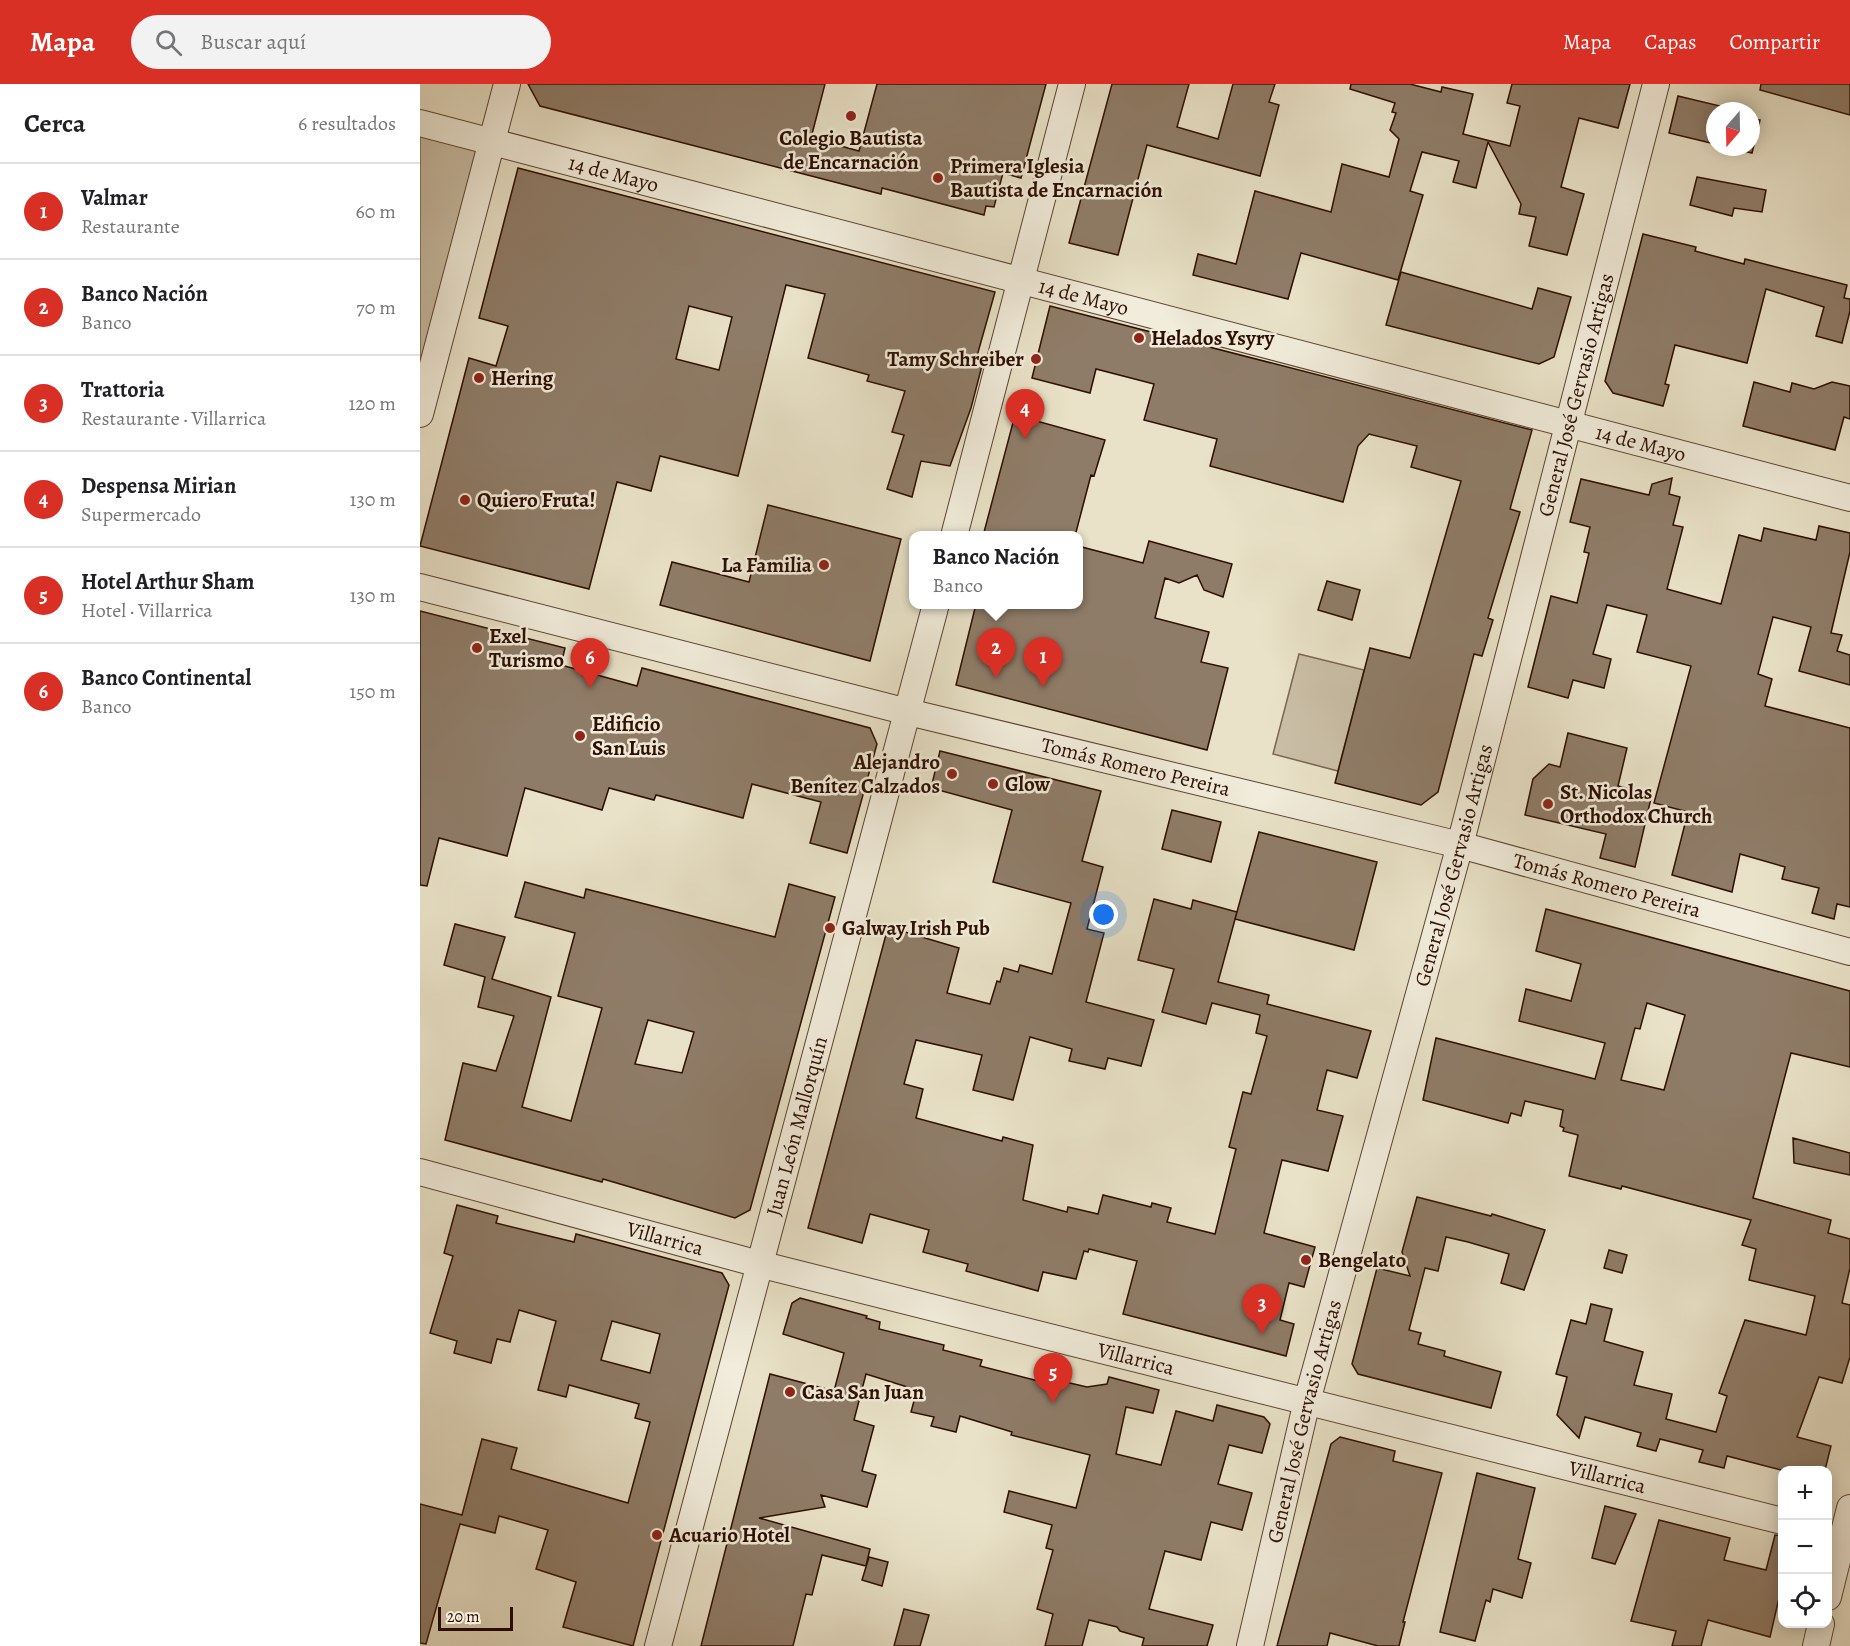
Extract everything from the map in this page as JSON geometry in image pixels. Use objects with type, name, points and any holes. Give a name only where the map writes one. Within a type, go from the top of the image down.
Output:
[{"type":"street","points":[[420,414],[507,84]]},
{"type":"street","points":[[955,531],[1072,84]]},
{"type":"street","name":"General José Gervasio Artigas","points":[[1250,1646],[1307,1401],[1460,845],[1656,84]]},
{"type":"street","name":"14 de Mayo","points":[[420,123],[1850,498]]},
{"type":"street","name":"Tomás Romero Pereira","points":[[420,587],[908,712],[1460,845],[1850,952]]},
{"type":"street","name":"Juan León Mallorquín","points":[[658,1646],[935,609]]},
{"type":"street","name":"Villarrica","points":[[420,1172],[759,1264],[1778,1520]]},
{"type":"street","points":[[1832,1574],[1840,1535],[1850,1508]]},
{"type":"street","points":[[1816,1646],[1820,1628]]},
{"type":"shaded area","points":[[420,123],[492,142],[420,414]]},
{"type":"shaded area","points":[[1299,654],[1364,670],[1338,771],[1273,754]]},
{"type":"building","points":[[528,84],[825,84],[811,138],[859,151],[877,84],[1046,84],[1021,178],[1003,173],[994,207],[986,206],[984,215],[882,188],[881,194],[540,106]]},
{"type":"building","points":[[1112,84],[1189,84],[1177,127],[1218,139],[1233,84],[1275,84],[1269,102],[1279,105],[1260,176],[1147,145],[1118,255],[1069,243]]},
{"type":"building","points":[[1351,84],[1410,84],[1441,92],[1442,87],[1473,94],[1463,134],[1510,146],[1520,106],[1507,103],[1512,84],[1630,84],[1618,128],[1579,118],[1561,187],[1584,194],[1567,255],[1529,246],[1536,217],[1519,214],[1521,204],[1488,142],[1476,188],[1453,182],[1459,161],[1422,152],[1410,191],[1423,195],[1398,280],[1301,253],[1288,299],[1193,275],[1198,254],[1236,264],[1255,191],[1331,212],[1342,164],[1389,177],[1399,139],[1390,130],[1396,113],[1392,112],[1395,103],[1350,89]]},
{"type":"building","points":[[1761,84],[1850,84],[1850,115],[1760,90]]},
{"type":"building","points":[[1678,96],[1706,103],[1706,142],[1669,133]]},
{"type":"building","points":[[518,168],[995,292],[977,356],[984,358],[971,408],[950,466],[921,461],[912,497],[887,489],[904,435],[892,432],[905,391],[867,381],[869,375],[808,358],[825,294],[786,285],[738,476],[660,456],[651,491],[617,482],[589,589],[420,546],[469,358],[496,366],[508,326],[479,318]],"holes":[[[689,306],[732,317],[719,370],[676,359]]]},
{"type":"building","points":[[1697,177],[1766,190],[1762,212],[1734,208],[1732,216],[1690,205]]},
{"type":"building","points":[[1643,234],[1696,247],[1695,251],[1744,264],[1745,259],[1847,285],[1844,298],[1850,299],[1850,311],[1842,343],[1816,336],[1824,307],[1766,289],[1747,363],[1675,345],[1665,384],[1669,385],[1663,406],[1613,393],[1605,381]]},
{"type":"building","points":[[1401,272],[1532,309],[1538,288],[1571,297],[1554,357],[1539,364],[1386,325]]},
{"type":"building","points":[[1050,306],[1532,430],[1510,509],[1520,512],[1488,618],[1493,620],[1482,656],[1474,654],[1438,792],[1421,805],[1335,783],[1370,648],[1410,658],[1461,481],[1411,467],[1417,446],[1369,434],[1358,446],[1343,502],[1210,466],[1217,439],[1144,420],[1154,384],[1096,369],[1090,393],[1032,378]]},
{"type":"building","points":[[1754,382],[1790,392],[1792,383],[1814,389],[1832,382],[1850,386],[1850,419],[1844,417],[1835,450],[1743,426]]},
{"type":"building","points":[[1015,415],[1105,440],[1094,476],[1091,475],[1076,531],[984,531]]},
{"type":"building","points":[[1672,478],[1669,494],[1680,497],[1673,525],[1683,527],[1667,589],[1721,604],[1739,535],[1761,541],[1764,528],[1816,540],[1819,526],[1850,533],[1850,552],[1831,633],[1842,635],[1837,651],[1850,655],[1850,685],[1799,671],[1811,627],[1773,617],[1758,674],[1772,679],[1765,706],[1850,728],[1850,907],[1837,904],[1834,919],[1812,913],[1819,888],[1782,879],[1785,867],[1740,854],[1732,892],[1672,875],[1688,812],[1654,803],[1691,666],[1637,652],[1647,615],[1607,605],[1593,654],[1611,659],[1604,688],[1573,680],[1568,698],[1528,687],[1551,596],[1577,603],[1589,553],[1584,552],[1590,527],[1570,522],[1581,479],[1649,495],[1652,484]]},
{"type":"building","name":"La Familia","points":[[768,505],[901,539],[870,661],[660,605],[672,562],[749,582]]},
{"type":"building","points":[[1149,541],[1232,564],[1223,597],[1204,590],[1197,575],[1179,583],[1165,578],[1155,618],[1209,632],[1201,662],[1228,668],[1207,750],[956,685],[975,609],[1083,609],[1083,547],[1143,563]]},
{"type":"building","points":[[1327,581],[1360,590],[1352,620],[1318,610]]},
{"type":"building","points":[[420,611],[565,648],[561,665],[637,686],[642,668],[870,728],[877,744],[847,853],[810,843],[821,802],[752,784],[743,818],[656,795],[654,800],[609,788],[602,810],[525,788],[507,856],[439,838],[427,886],[420,885]]},
{"type":"building","points":[[1568,733],[1627,748],[1618,786],[1652,794],[1635,867],[1600,858],[1606,834],[1525,815],[1533,779],[1549,764],[1560,767]]},
{"type":"building","points":[[940,751],[1101,791],[1082,861],[1103,867],[1087,929],[1104,933],[1086,1002],[1154,1020],[1141,1066],[1108,1058],[1105,1069],[1069,1061],[1072,1049],[1030,1037],[1013,1100],[973,1090],[982,1055],[916,1040],[904,1084],[923,1089],[916,1118],[1002,1141],[1003,1137],[1033,1145],[1023,1200],[1067,1212],[1068,1207],[1098,1214],[1103,1195],[1151,1207],[1152,1203],[1171,1208],[1167,1222],[1215,1234],[1236,1149],[1229,1147],[1243,1092],[1251,1094],[1267,1036],[1256,1033],[1260,1015],[1212,1003],[1206,1024],[1162,1012],[1174,969],[1138,960],[1154,899],[1191,909],[1193,900],[1237,912],[1218,982],[1269,995],[1267,1004],[1371,1031],[1357,1078],[1327,1070],[1317,1110],[1343,1116],[1328,1171],[1282,1160],[1264,1233],[1315,1247],[1304,1287],[1289,1283],[1280,1320],[1294,1324],[1286,1356],[1123,1314],[1137,1261],[1089,1249],[1088,1252],[1084,1251],[1076,1279],[1043,1272],[1038,1291],[966,1271],[968,1264],[923,1252],[929,1230],[870,1214],[862,1243],[808,1228],[888,927],[959,948],[947,993],[990,1004],[997,981],[1000,982],[1004,968],[1018,972],[1020,965],[1052,974],[1071,903],[993,882],[1012,810],[931,788]]},
{"type":"building","points":[[1172,810],[1221,822],[1211,862],[1162,849]]},
{"type":"building","points":[[1259,832],[1377,862],[1354,950],[1235,919]]},
{"type":"building","points":[[525,882],[584,898],[586,889],[775,937],[789,884],[835,897],[750,1210],[735,1218],[603,1179],[602,1182],[445,1140],[463,1063],[496,1071],[514,1016],[478,1007],[485,977],[444,965],[455,924],[505,937],[492,979],[551,997],[522,1107],[571,1121],[602,1008],[558,996],[575,933],[515,917]],"holes":[[[648,1020],[694,1032],[682,1073],[635,1064]]]},
{"type":"building","points":[[1546,909],[1850,991],[1850,1067],[1791,1053],[1753,1198],[1831,1220],[1828,1233],[1850,1239],[1850,1268],[1842,1303],[1850,1305],[1850,1357],[1842,1383],[1819,1377],[1797,1437],[1831,1446],[1826,1466],[1778,1466],[1778,1469],[1727,1456],[1724,1468],[1699,1462],[1703,1450],[1660,1439],[1656,1451],[1637,1446],[1641,1433],[1585,1417],[1579,1438],[1557,1415],[1567,1377],[1556,1374],[1571,1320],[1586,1324],[1591,1304],[1612,1309],[1604,1341],[1643,1352],[1634,1385],[1672,1394],[1666,1419],[1716,1432],[1727,1396],[1719,1393],[1745,1320],[1806,1335],[1815,1296],[1749,1280],[1756,1249],[1742,1245],[1751,1220],[1622,1186],[1621,1189],[1569,1176],[1578,1135],[1563,1131],[1564,1128],[1560,1126],[1563,1110],[1525,1101],[1521,1116],[1511,1113],[1508,1123],[1423,1100],[1436,1038],[1595,1079],[1605,1043],[1519,1021],[1526,989],[1571,1001],[1581,964],[1536,951]],"holes":[[[1647,1003],[1685,1015],[1664,1090],[1621,1080],[1635,1028],[1640,1029]]]},
{"type":"building","points":[[1793,1138],[1850,1153],[1850,1175],[1794,1163]]},
{"type":"building","points":[[1417,1197],[1491,1216],[1492,1214],[1545,1230],[1524,1290],[1501,1283],[1509,1254],[1446,1237],[1438,1271],[1425,1268],[1409,1330],[1421,1333],[1418,1344],[1445,1351],[1444,1356],[1501,1372],[1491,1408],[1358,1374],[1352,1364],[1377,1268],[1410,1276],[1402,1252]]},
{"type":"building","points":[[457,1205],[498,1216],[496,1223],[574,1242],[576,1234],[722,1273],[729,1285],[633,1646],[563,1627],[576,1582],[536,1569],[548,1530],[499,1516],[495,1533],[460,1524],[426,1644],[420,1643],[420,1504],[462,1515],[482,1439],[517,1448],[511,1469],[628,1503],[650,1422],[635,1418],[639,1404],[569,1385],[566,1397],[538,1390],[556,1321],[519,1310],[510,1342],[497,1339],[491,1363],[454,1353],[457,1341],[430,1333],[453,1256],[444,1253]],"holes":[[[612,1321],[660,1334],[650,1373],[601,1360]]]},
{"type":"building","points":[[1609,1250],[1627,1255],[1622,1273],[1604,1268]]},
{"type":"building","points":[[800,1298],[867,1316],[866,1318],[880,1322],[879,1329],[944,1345],[943,1350],[982,1360],[980,1366],[1046,1383],[1048,1378],[1087,1387],[1107,1384],[1109,1377],[1159,1390],[1153,1413],[1126,1407],[1116,1454],[1161,1465],[1176,1411],[1213,1421],[1217,1405],[1264,1417],[1270,1424],[1262,1453],[1229,1445],[1218,1484],[1252,1493],[1242,1530],[1211,1522],[1201,1560],[1165,1551],[1149,1609],[1213,1625],[1207,1646],[1142,1646],[1144,1638],[1120,1631],[1117,1627],[1089,1620],[1082,1646],[1045,1646],[1053,1614],[1037,1609],[1053,1550],[1046,1548],[1052,1525],[1004,1512],[1009,1491],[1076,1508],[1090,1455],[1011,1435],[1012,1432],[960,1416],[956,1432],[931,1426],[934,1417],[911,1412],[917,1390],[866,1374],[854,1420],[874,1426],[862,1471],[876,1475],[867,1507],[821,1495],[825,1507],[759,1518],[870,1549],[866,1566],[822,1555],[812,1595],[806,1594],[793,1646],[701,1646],[770,1374],[834,1391],[844,1353],[783,1334],[792,1303]]},
{"type":"building","points":[[1340,1437],[1395,1451],[1393,1461],[1442,1473],[1403,1622],[1405,1622],[1399,1646],[1378,1646],[1330,1633],[1327,1646],[1277,1646],[1331,1444]]},
{"type":"building","points":[[1477,1473],[1535,1488],[1518,1559],[1531,1563],[1522,1598],[1493,1589],[1490,1602],[1486,1600],[1475,1641],[1440,1632]]},
{"type":"building","points":[[1605,1506],[1636,1514],[1615,1564],[1592,1558]]},
{"type":"building","points":[[1659,1520],[1730,1538],[1724,1560],[1766,1570],[1775,1535],[1778,1535],[1778,1602],[1770,1637],[1708,1620],[1701,1646],[1672,1646],[1676,1631],[1631,1621]]},
{"type":"building","points":[[869,1557],[888,1562],[882,1586],[862,1580]]},
{"type":"building","points":[[904,1609],[929,1615],[920,1646],[894,1646]]},
{"type":"place","name":"Colegio Bautista de Encarnación","points":[[851,116]]},
{"type":"place","name":"Primera Iglesia Bautista de Encarnación","points":[[938,178]]},
{"type":"place","name":"Helados Ysyry","points":[[1139,338]]},
{"type":"place","name":"Tamy Schreiber","points":[[1036,359]]},
{"type":"place","name":"Hering","points":[[479,378]]},
{"type":"place","name":"Despensa Mirian","points":[[1025,439]]},
{"type":"place","name":"Quiero Fruta!","points":[[465,500]]},
{"type":"place","name":"La Familia","points":[[824,565]]},
{"type":"place","name":"Exel Turismo","points":[[477,648]]},
{"type":"place","name":"Banco Nación","points":[[996,678]]},
{"type":"place","name":"Valmar","points":[[1043,687]]},
{"type":"place","name":"Banco Continental","points":[[590,688]]},
{"type":"place","name":"Edificio San Luis","points":[[580,736]]},
{"type":"place","name":"Alejandro Benítez Calzados","points":[[952,774]]},
{"type":"place","name":"Glow","points":[[993,784]]},
{"type":"place","name":"St. Nicolas Orthodox Church","points":[[1548,804]]},
{"type":"place","name":"Galway Irish Pub","points":[[830,928]]},
{"type":"place","name":"Bengelato","points":[[1306,1260]]},
{"type":"place","name":"Trattoria","points":[[1262,1334]]},
{"type":"place","name":"Casa San Juan","points":[[790,1392]]},
{"type":"place","name":"Hotel Arthur Sham","points":[[1053,1403]]},
{"type":"place","name":"Acuario Hotel","points":[[657,1535]]}]
